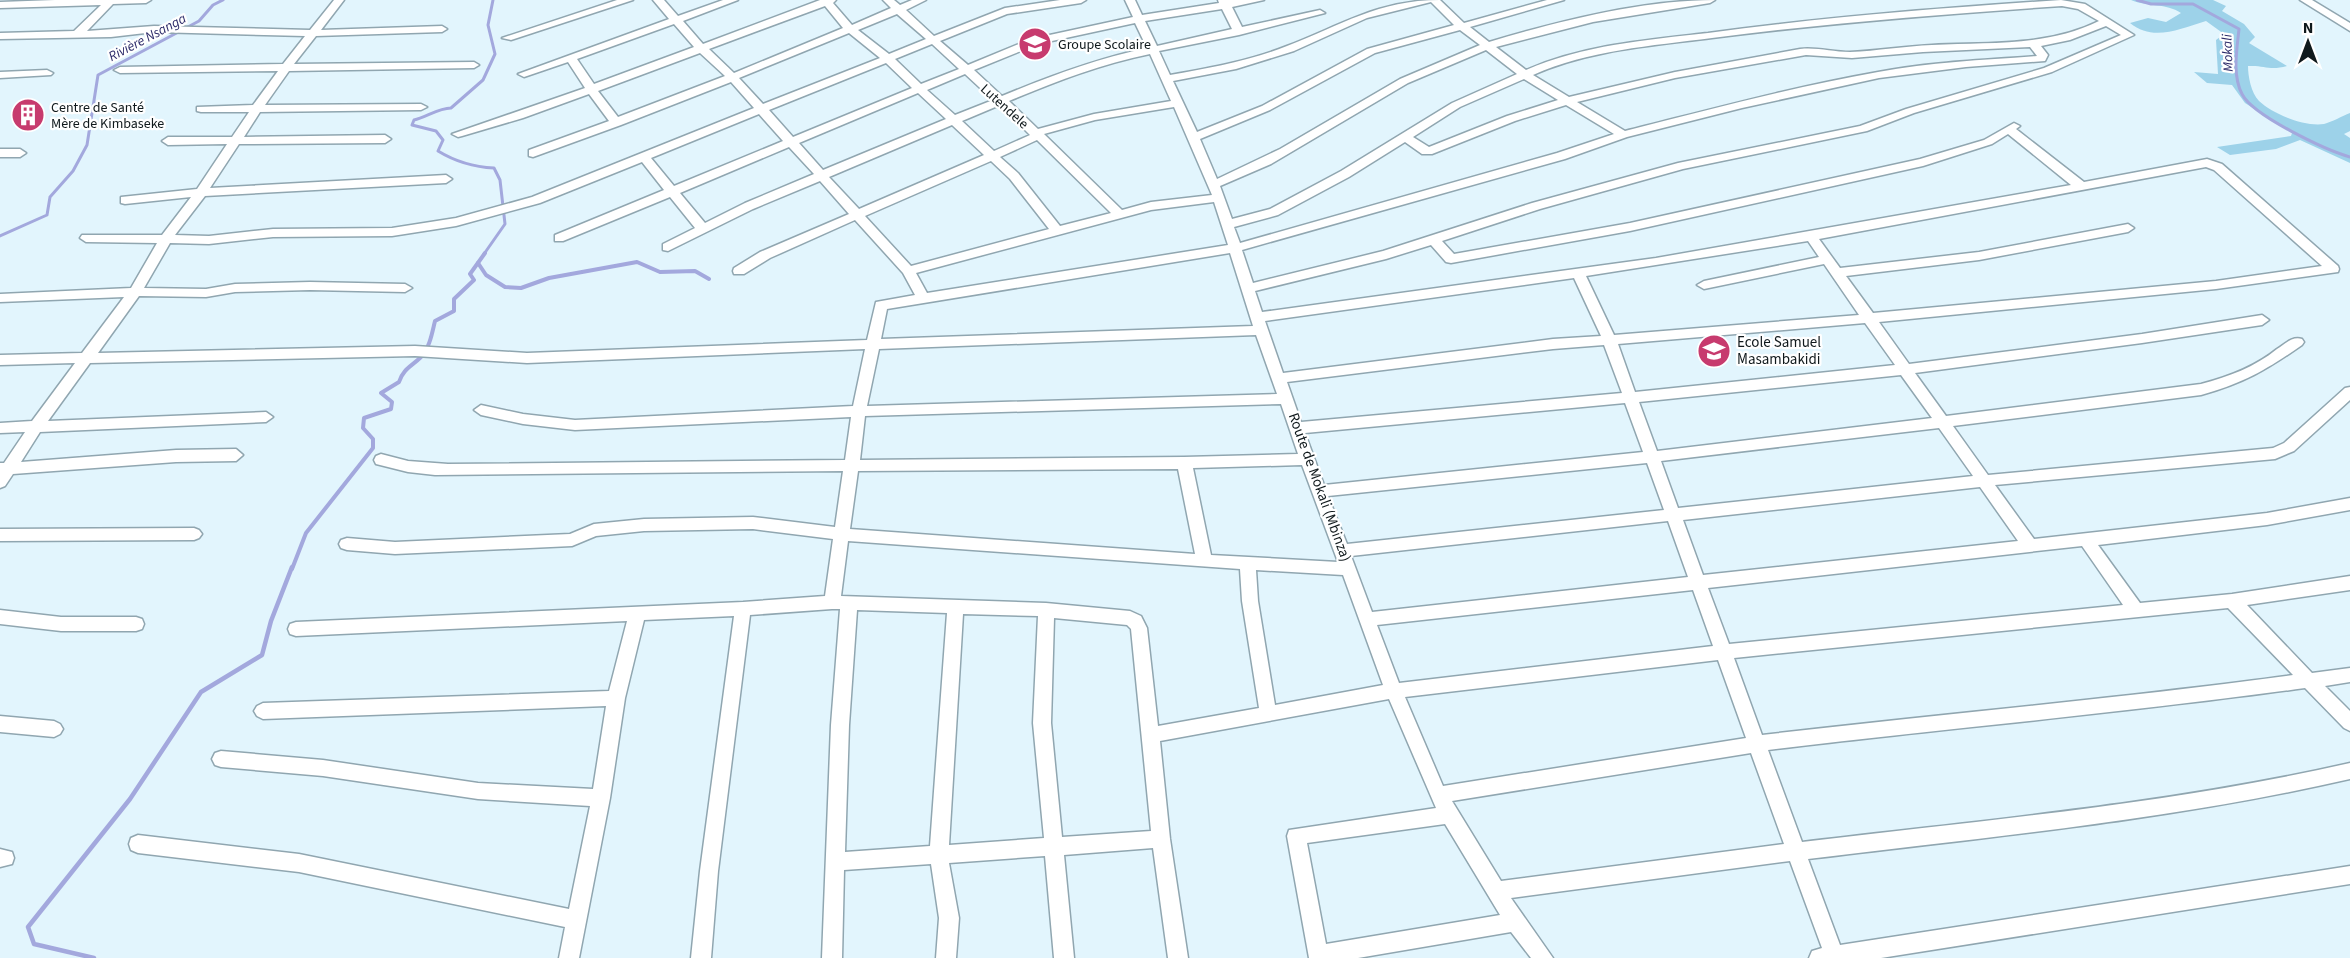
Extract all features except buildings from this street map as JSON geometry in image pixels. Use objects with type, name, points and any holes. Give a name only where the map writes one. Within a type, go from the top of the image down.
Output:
[{"type":"street","points":[[0,5],[146,0]]},
{"type":"street","points":[[2,473],[135,292],[166,239],[237,141],[255,110],[339,0]]},
{"type":"street","points":[[507,38],[628,0]]},
{"type":"street","points":[[658,0],[676,22],[732,77],[760,110],[792,142],[908,271],[923,298]]},
{"type":"street","points":[[524,74],[733,0]]},
{"type":"street","name":"Lutendele","points":[[888,0],[1102,195],[1119,214]]},
{"type":"street","points":[[533,153],[617,123],[921,0]]},
{"type":"street","points":[[86,238],[209,240],[273,233],[420,230],[536,200],[1005,11],[1081,0]]},
{"type":"street","name":"Route de Mokali (Mbinza)","points":[[1130,0],[1194,137],[1216,191],[1319,491],[1394,691],[1438,795],[1448,815],[1515,922],[1543,958]]},
{"type":"street","points":[[560,238],[1051,36],[1224,3],[1259,0]]},
{"type":"street","points":[[1165,79],[1232,67],[1290,49],[1363,16],[1428,0]]},
{"type":"street","points":[[1434,0],[1461,26],[1524,74],[1623,135]]},
{"type":"street","points":[[1194,137],[1266,108],[1367,53],[1559,0]]},
{"type":"street","points":[[908,271],[1119,214],[1216,191],[1229,180],[1302,143],[1404,81],[1488,47],[1594,20],[1710,0]]},
{"type":"street","points":[[2305,0],[2350,28]]},
{"type":"street","points":[[77,35],[110,1]]},
{"type":"street","points":[[458,134],[519,116],[828,1],[850,29],[887,58],[1014,176],[1058,232]]},
{"type":"street","points":[[1224,3],[1239,32]]},
{"type":"street","points":[[1226,225],[1274,212],[1407,138],[1456,105],[1556,61],[1613,48],[1890,15],[2069,4],[2081,6],[2129,36],[2048,70],[1911,111],[1863,129],[1682,166],[1536,206],[1333,270],[1249,288]]},
{"type":"street","points":[[668,247],[749,206],[1064,74],[1110,59],[1320,13]]},
{"type":"street","points":[[1407,138],[1426,151],[1431,150],[1524,115],[1611,88],[1689,72],[1784,58],[1805,51],[1841,55],[1934,48],[2034,45],[2077,36],[2108,21]]},
{"type":"street","points":[[0,44],[5,36],[77,35],[183,29],[315,33],[442,29]]},
{"type":"street","points":[[832,958],[840,725],[842,534],[859,411],[879,306],[1235,248],[1561,156],[1623,135],[1741,105],[1879,75],[1944,66],[2041,59],[2043,56],[2034,45]]},
{"type":"street","points":[[572,58],[617,123]]},
{"type":"street","points":[[120,70],[474,65]]},
{"type":"street","points":[[0,75],[47,73]]},
{"type":"street","points":[[739,271],[765,255],[1065,123],[1113,112],[1179,104]]},
{"type":"street","points":[[201,109],[421,107]]},
{"type":"street","points":[[1434,240],[1450,259],[1630,227],[1923,162],[1988,142],[2012,128],[2082,187]]},
{"type":"street","points":[[168,141],[385,139]]},
{"type":"street","points":[[0,153],[20,153]]},
{"type":"street","points":[[644,157],[703,230]]},
{"type":"street","points":[[0,360],[415,351],[538,358],[871,345],[1260,324],[1497,281],[1578,273],[1930,216],[2207,163],[2213,164],[2332,269],[2206,286],[1443,356],[1280,378]]},
{"type":"street","points":[[125,200],[201,192],[446,179]]},
{"type":"street","points":[[1838,273],[1991,255],[2128,228]]},
{"type":"street","points":[[1810,235],[2030,546]]},
{"type":"street","points":[[1704,285],[1828,259]]},
{"type":"street","points":[[1578,273],[1609,339],[1652,457],[1794,852],[1827,957],[2350,875]]},
{"type":"street","points":[[0,298],[135,292],[206,293],[235,288],[310,286],[405,288]]},
{"type":"street","points":[[1298,429],[1904,370],[2148,340],[2262,320]]},
{"type":"street","points":[[1319,491],[1652,457],[2211,388],[2268,363],[2297,342]]},
{"type":"street","points":[[1343,551],[2282,451],[2350,392]]},
{"type":"street","points":[[481,410],[523,419],[575,425],[859,411],[1287,399]]},
{"type":"street","points":[[0,428],[266,417]]},
{"type":"street","points":[[2,473],[176,456],[236,455]]},
{"type":"street","points":[[381,460],[406,468],[446,471],[490,468],[851,467],[1184,463],[1309,459]]},
{"type":"street","points":[[1184,463],[1188,495],[1204,561]]},
{"type":"street","points":[[1368,619],[2268,519],[2350,504]]},
{"type":"street","points":[[347,544],[395,548],[572,540],[598,529],[703,522],[753,523],[842,534],[1204,561],[1350,569]]},
{"type":"street","points":[[0,535],[194,534]]},
{"type":"street","points":[[2086,540],[2136,611]]},
{"type":"street","points":[[1248,563],[1250,601],[1268,714]]},
{"type":"street","points":[[1149,735],[1394,691],[1722,652],[2232,601],[2350,583]]},
{"type":"street","points":[[2232,601],[2350,723]]},
{"type":"street","points":[[296,629],[840,603],[1046,610],[1130,618],[1138,624],[1161,839],[1178,958]]},
{"type":"street","points":[[946,958],[949,918],[939,856],[955,608]]},
{"type":"street","points":[[701,958],[712,850],[743,609]]},
{"type":"street","points":[[1046,610],[1042,723],[1064,958]]},
{"type":"street","points":[[569,958],[601,798],[616,698],[637,614]]},
{"type":"street","points":[[0,617],[61,624],[136,624]]},
{"type":"street","points":[[1438,795],[1755,744],[1909,725],[2159,701],[2350,675]]},
{"type":"street","points":[[263,711],[616,698]]},
{"type":"street","points":[[0,724],[54,729]]},
{"type":"street","points":[[221,759],[323,768],[478,791],[601,798]]},
{"type":"street","points":[[1497,891],[1649,868],[2092,816],[2255,790],[2350,771]]},
{"type":"street","points":[[1448,815],[1296,836],[1319,956],[1515,922]]},
{"type":"street","points":[[835,862],[1161,839]]},
{"type":"street","points":[[138,844],[299,863],[577,920]]},
{"type":"shaded area","points":[[2131,0],[2213,0],[2226,6],[2222,11],[2244,24],[2255,37],[2249,43],[2287,66],[2276,68],[2248,66],[2250,84],[2256,98],[2280,115],[2307,124],[2324,124],[2350,113],[2350,131],[2344,134],[2350,138],[2350,163],[2300,140],[2276,149],[2230,155],[2217,147],[2291,136],[2292,133],[2245,103],[2232,85],[2207,83],[2194,72],[2218,74],[2216,40],[2224,34],[2206,21],[2166,32],[2148,32],[2139,29],[2130,23],[2148,18],[2166,22],[2181,13],[2169,8]]},
{"type":"waterway","name":"Rivière Nsanga","points":[[0,236],[47,215],[50,197],[73,171],[87,145],[98,75],[199,21],[213,5],[223,0]]},
{"type":"waterway","points":[[484,254],[505,224],[500,180],[494,168],[465,163],[445,155],[438,151],[443,140],[436,131],[412,125],[414,120],[442,109],[451,108],[483,80],[495,54],[488,25],[493,0]]},
{"type":"waterway","name":"Mokali","points":[[2137,0],[2151,4],[2193,4],[2239,29],[2237,79],[2242,94],[2249,103],[2291,131],[2350,157]]},
{"type":"waterway","points":[[292,569],[306,533],[373,448],[373,439],[363,428],[364,418],[391,409],[392,402],[381,393],[399,382],[405,371],[427,349],[435,321],[454,311],[454,299],[474,280],[470,274],[485,253]]},
{"type":"waterway","points":[[478,263],[486,275],[505,287],[521,288],[549,278],[637,262],[660,272],[695,271],[709,279]]},
{"type":"waterway","points":[[94,958],[34,944],[28,927],[130,799],[201,692],[262,655],[271,621],[292,567]]},
{"type":"place","name":"Groupe Scolaire","points":[[1035,44]]},
{"type":"place","name":"Centre de Santé Mère de Kimbaseke","points":[[28,115]]},
{"type":"place","name":"Ecole Samuel Masambakidi","points":[[1714,351]]}]
